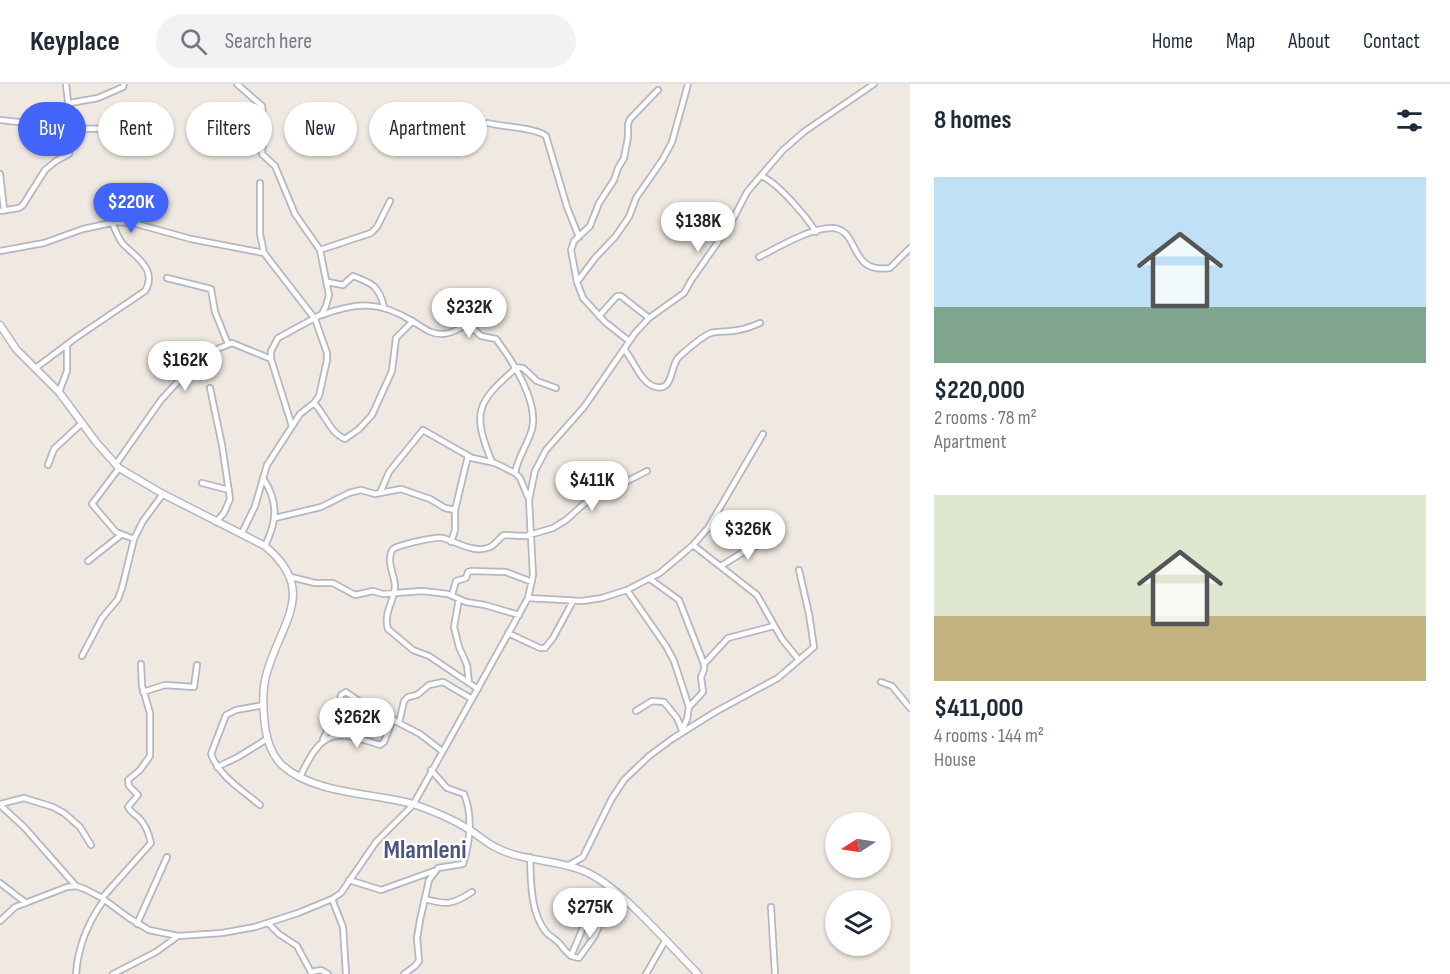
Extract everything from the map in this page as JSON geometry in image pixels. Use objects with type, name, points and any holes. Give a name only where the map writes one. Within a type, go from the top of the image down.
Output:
[{"type":"main road","points":[[1,329],[16,349],[59,392],[117,466],[133,478],[216,522],[242,533],[280,558],[291,577],[291,611],[266,677],[264,705],[267,739],[274,755],[282,765],[300,777],[336,789],[413,804],[449,818],[495,848],[514,855],[569,865],[586,872],[618,894],[698,974]]},
{"type":"street","points":[[66,84],[69,102]]},
{"type":"street","points":[[74,102],[111,94],[120,90],[124,84]]},
{"type":"street","points":[[237,84],[262,106],[264,122],[262,154],[275,166],[295,214],[320,250],[327,282],[328,301],[324,311],[317,318]]},
{"type":"street","points":[[577,282],[629,217],[636,198],[663,159],[672,142],[688,84]]},
{"type":"street","points":[[0,805],[24,827],[76,886],[103,899],[137,924],[158,933],[178,936],[222,933],[268,923],[333,899],[341,893],[376,842],[413,804],[528,598],[532,582],[529,500],[535,471],[546,450],[584,407],[629,341],[649,318],[688,289],[692,279],[730,225],[747,192],[794,139],[874,84]]},
{"type":"street","points":[[629,341],[599,316],[583,298],[577,282],[571,250],[572,245],[590,226],[599,203],[614,180],[624,158],[628,123],[658,90]]},
{"type":"street","points":[[0,120],[18,122]]},
{"type":"street","points":[[488,123],[537,131],[546,136],[567,207],[579,237]]},
{"type":"street","points":[[0,174],[2,210],[19,207],[23,205],[45,170],[65,156]]},
{"type":"street","points":[[761,176],[775,184],[806,217],[816,232]]},
{"type":"street","points":[[242,533],[255,506],[267,465],[305,408],[314,403],[321,392],[327,357],[317,318],[264,253],[260,234],[260,183]]},
{"type":"street","points":[[320,250],[371,233],[390,201]]},
{"type":"street","points":[[0,251],[44,243],[83,229],[112,222],[133,223],[191,239],[264,253]]},
{"type":"street","points":[[36,367],[147,288],[149,280],[145,265],[122,242],[112,222]]},
{"type":"street","points":[[759,257],[794,239],[829,228],[839,229],[844,233],[862,260],[875,268],[890,268],[910,248]]},
{"type":"street","points":[[327,282],[343,285],[353,276],[371,283],[376,287],[384,308]]},
{"type":"street","points":[[167,278],[211,289],[215,312],[228,344]]},
{"type":"street","points":[[599,316],[617,296],[621,296],[649,318]]},
{"type":"street","points":[[292,426],[271,359],[271,351],[278,338],[317,318],[364,305],[384,308],[413,321],[423,329],[439,334],[455,332],[468,324],[481,336],[496,339],[525,387],[533,420],[515,473]]},
{"type":"street","points":[[314,403],[337,435],[345,439],[351,436],[372,415],[392,371],[396,338],[413,321]]},
{"type":"street","points":[[624,349],[643,377],[654,387],[658,387],[666,384],[672,378],[672,367],[679,356],[709,334],[746,328],[760,323]]},
{"type":"street","points":[[134,539],[116,532],[92,504],[161,400],[184,375],[190,360],[228,344],[237,345],[271,359]]},
{"type":"street","points":[[59,392],[67,371],[67,346]]},
{"type":"street","points":[[492,462],[482,439],[478,418],[494,387],[515,368],[524,368],[537,381],[556,388]]},
{"type":"street","points":[[210,388],[229,490],[229,503],[216,522]]},
{"type":"street","points":[[48,465],[54,449],[82,423]]},
{"type":"street","points":[[380,493],[389,472],[423,430],[468,456],[492,462],[515,473],[520,478],[529,500]]},
{"type":"street","points":[[528,598],[573,601],[602,598],[650,579],[693,545],[713,520],[763,434]]},
{"type":"street","points":[[451,542],[455,530],[455,510],[468,456]]},
{"type":"street","points":[[478,689],[429,656],[413,650],[388,629],[387,614],[394,593],[394,579],[389,559],[393,549],[400,545],[439,537],[462,546],[486,548],[492,546],[504,535],[526,536],[560,525],[585,504],[647,471]]},
{"type":"street","points":[[263,478],[273,502],[275,518],[265,546]]},
{"type":"street","points":[[202,483],[229,490]]},
{"type":"street","points":[[275,518],[321,507],[353,491],[380,493],[401,489],[430,498],[445,508],[455,510]]},
{"type":"street","points":[[82,656],[102,618],[118,599],[134,539],[143,521],[163,494]]},
{"type":"street","points":[[88,561],[121,535]]},
{"type":"street","points":[[721,566],[745,551],[768,541]]},
{"type":"street","points":[[693,545],[756,595],[782,639],[800,660]]},
{"type":"street","points":[[586,872],[583,866],[583,856],[611,800],[624,780],[654,752],[682,731],[774,681],[813,647],[799,570]]},
{"type":"street","points":[[452,596],[456,581],[466,578],[469,571],[506,572],[532,582]]},
{"type":"street","points":[[291,577],[300,581],[333,583],[355,595],[374,591],[383,594],[422,591],[452,596],[519,615]]},
{"type":"street","points":[[650,579],[679,600],[704,664],[701,677],[703,692],[689,707]]},
{"type":"street","points":[[627,590],[670,653],[689,707],[682,731]]},
{"type":"street","points":[[459,599],[454,627],[467,665],[470,683]]},
{"type":"street","points":[[508,633],[540,648],[545,648],[573,601]]},
{"type":"street","points":[[704,664],[728,638],[774,626]]},
{"type":"street","points":[[76,974],[87,926],[103,899],[151,843],[147,828],[140,818],[129,811],[128,807],[138,795],[129,786],[128,780],[140,770],[150,756],[150,712],[143,692],[141,664]]},
{"type":"street","points":[[143,692],[165,685],[194,687],[198,665]]},
{"type":"street","points":[[399,723],[404,701],[408,697],[417,695],[429,685],[443,682],[472,699]]},
{"type":"street","points":[[881,682],[892,686],[910,708]]},
{"type":"street","points":[[300,777],[306,763],[323,740],[344,692],[420,734],[442,751]]},
{"type":"street","points":[[636,711],[652,701],[664,702],[677,718],[682,731]]},
{"type":"street","points":[[260,805],[217,767],[211,750],[226,715],[236,710],[264,705]]},
{"type":"street","points":[[323,740],[332,735],[343,735],[380,745],[384,742],[393,719]]},
{"type":"street","points":[[217,767],[267,739]]},
{"type":"street","points":[[349,880],[381,890],[438,868],[463,864],[470,809],[464,794],[447,788],[431,770]]},
{"type":"street","points":[[0,805],[24,798],[53,807],[80,827],[91,845]]},
{"type":"street","points":[[569,865],[583,856]]},
{"type":"street","points":[[137,924],[167,857]]},
{"type":"street","points":[[530,857],[535,911],[544,930],[571,956],[579,958],[589,946],[605,913],[618,894]]},
{"type":"street","points":[[404,974],[419,961],[417,938],[429,880],[434,871]]},
{"type":"street","points":[[0,883],[26,903]]},
{"type":"street","points":[[0,921],[15,907],[76,886]]},
{"type":"street","points":[[425,899],[445,904],[452,903],[472,892]]},
{"type":"street","points":[[333,899],[343,927],[346,974]]},
{"type":"street","points":[[771,907],[775,974]]},
{"type":"street","points":[[571,956],[590,911]]},
{"type":"street","points":[[268,923],[297,946],[312,973],[321,970],[328,974]]},
{"type":"street","points":[[113,974],[156,952],[178,936]]},
{"type":"street","points":[[646,974],[665,941]]},
{"type":"district","name":"Mlamleni","points":[[425,850]]}]
